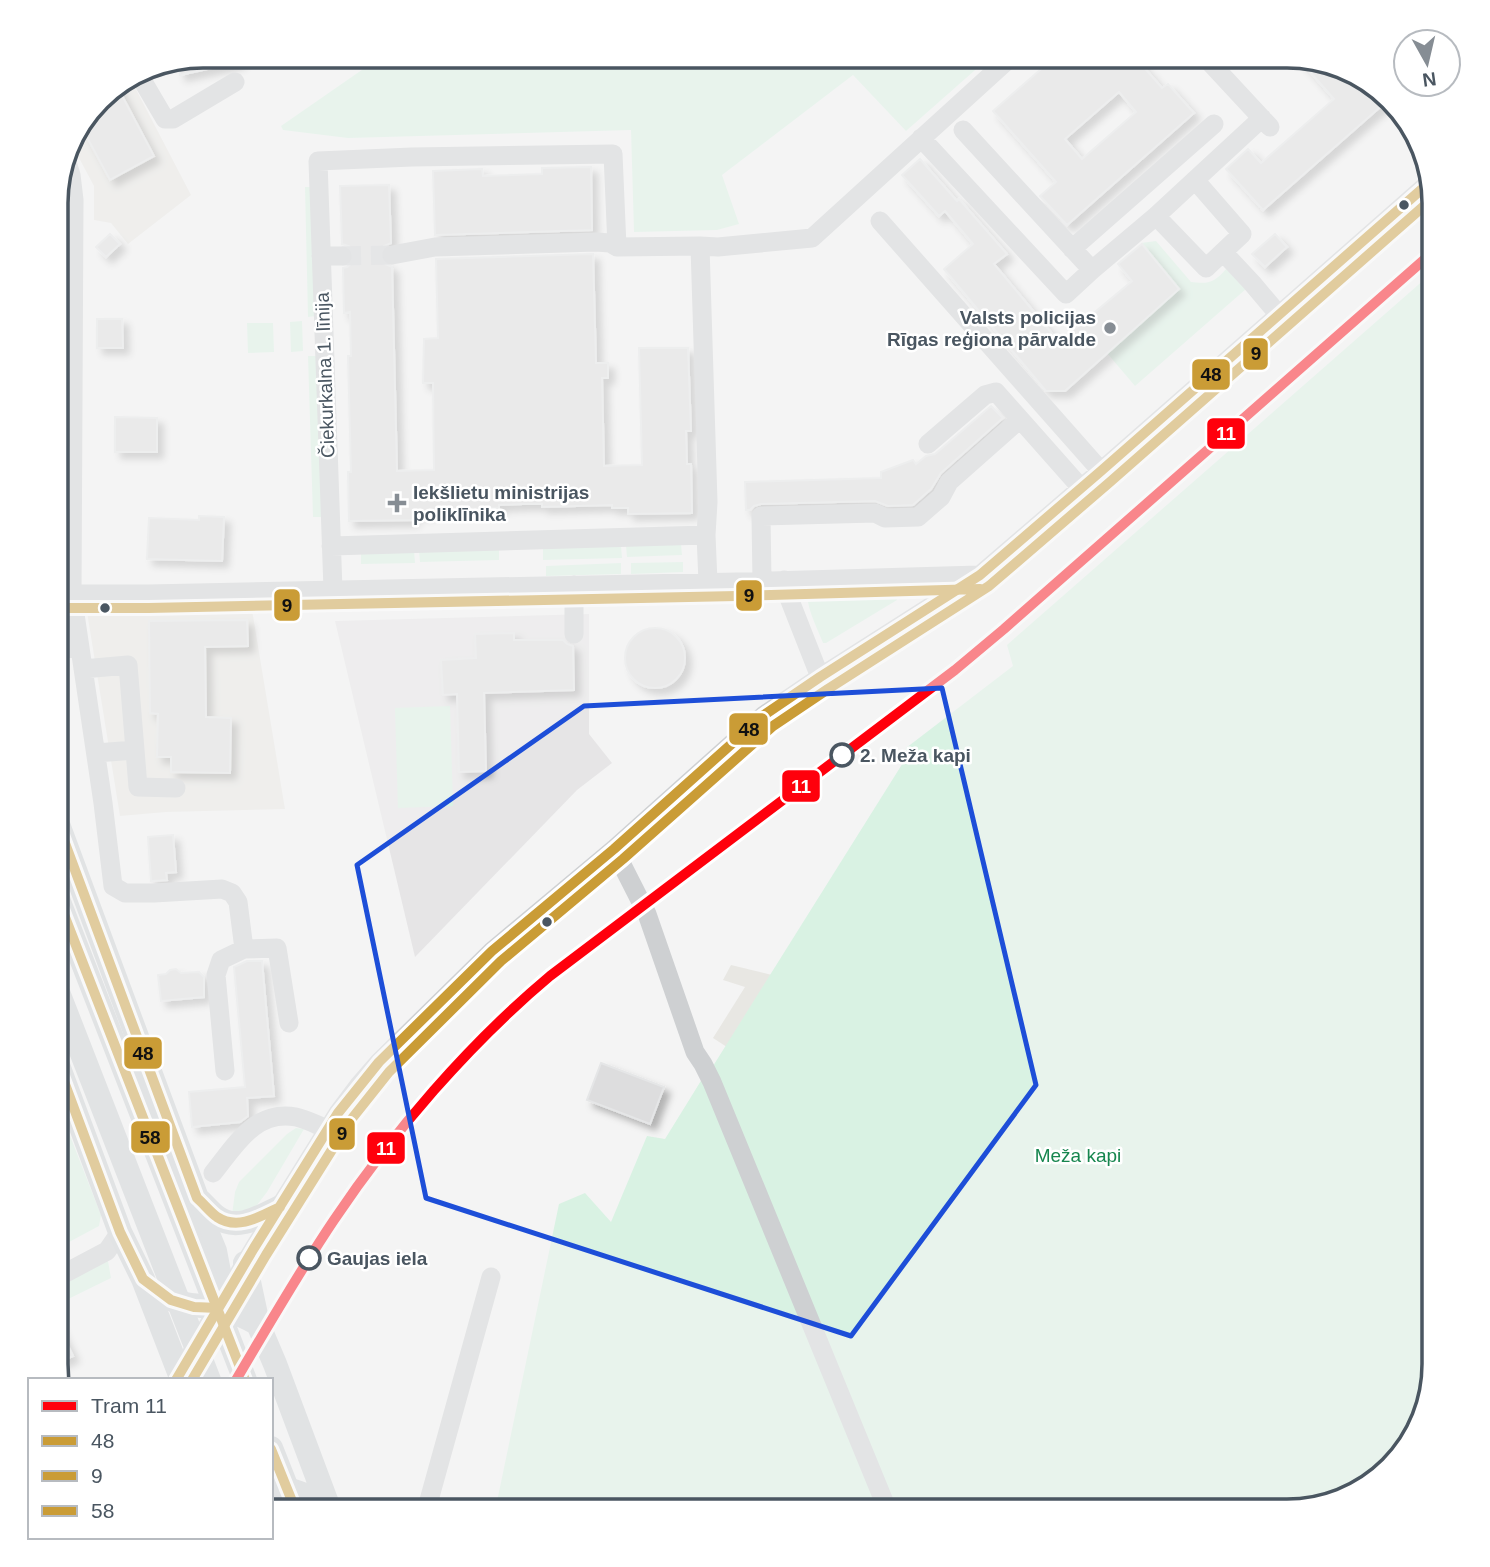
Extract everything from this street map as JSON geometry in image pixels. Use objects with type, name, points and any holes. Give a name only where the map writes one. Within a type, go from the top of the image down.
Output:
[{"type":"main road","points":[[68,852],[215,1251],[220,1277],[218,1308]]},
{"type":"main road","points":[[68,926],[243,1378]]},
{"type":"main road","points":[[68,1019],[208,1378]]},
{"type":"main road","points":[[68,1090],[120,1231],[144,1279],[179,1378]]},
{"type":"main road","points":[[197,1198],[217,1218],[243,1224],[280,1207]]},
{"type":"main road","points":[[245,1263],[258,1324],[326,1499]]},
{"type":"main road","points":[[144,1279],[171,1300],[194,1307],[238,1312],[258,1324]]},
{"type":"main road","points":[[273,1453],[291,1499]]},
{"type":"main road","points":[[273,1494],[294,1491],[311,1499]]},
{"type":"street","points":[[392,255],[435,247],[596,242],[610,243],[617,247],[718,247],[812,238],[998,69]]},
{"type":"street","points":[[921,138],[1066,294],[1195,180],[1266,122],[1216,69]]},
{"type":"street","points":[[143,82],[165,119],[173,120],[235,82]]},
{"type":"street","points":[[1072,248],[1214,124]]},
{"type":"street","points":[[964,130],[1092,270]]},
{"type":"street","name":"Čiekurkalna 1. līnija","points":[[333,590],[318,161],[613,154],[617,247]]},
{"type":"street","points":[[1156,216],[1206,268],[1242,234],[1195,180]]},
{"type":"street","points":[[69,404],[74,200],[70,183]]},
{"type":"street","points":[[179,1378],[218,1308],[327,1129],[359,1085],[483,960],[614,849],[764,715],[980,575],[1421,191]]},
{"type":"street","points":[[880,221],[1101,471]]},
{"type":"street","points":[[699,246],[708,502],[708,582]]},
{"type":"street","points":[[1223,252],[1279,315]]},
{"type":"street","points":[[321,256],[342,256]]},
{"type":"street","points":[[928,444],[985,395],[996,392],[1082,488]]},
{"type":"street","points":[[762,581],[761,516],[875,513],[885,518],[918,517],[941,497],[949,482],[1020,419]]},
{"type":"street","points":[[331,545],[706,535]]},
{"type":"street","points":[[69,594],[980,575]]},
{"type":"street","points":[[784,580],[786,593],[820,677]]},
{"type":"street","points":[[574,584],[574,634]]},
{"type":"street","points":[[69,610],[80,648],[113,886],[125,893],[222,889],[232,893],[238,902],[244,949]]},
{"type":"street","points":[[69,648],[80,648]]},
{"type":"street","points":[[83,669],[128,665],[138,787],[176,788]]},
{"type":"street","points":[[96,753],[135,750]]},
{"type":"street","points":[[614,849],[646,914],[695,1052],[707,1071],[883,1499]]},
{"type":"street","points":[[225,1071],[216,975],[221,960],[244,949],[277,948],[289,1023]]},
{"type":"street","points":[[213,1173],[250,1127],[273,1116],[296,1117],[327,1129]]},
{"type":"street","points":[[68,1272],[107,1251],[120,1231]]},
{"type":"street","points":[[429,1499],[491,1277]]},
{"type":"highlighted area","points":[[942,688],[1036,1085],[851,1336],[426,1198],[357,865],[584,706]]},
{"type":"shaded area","points":[[135,87],[191,195],[128,244],[111,223],[94,220],[94,186],[78,156],[82,144],[96,121],[114,102]]},
{"type":"shaded area","points":[[252,610],[285,809],[120,816],[87,612]]},
{"type":"shaded area","points":[[589,614],[589,734],[612,763],[577,790],[415,957],[335,621]]},
{"type":"shaded area","points":[[731,965],[776,976],[730,1049],[713,1038],[745,987],[723,980]]},
{"type":"green space","points":[[364,68],[977,69],[906,131],[853,75],[722,175],[739,224],[717,230],[634,232],[631,130],[348,138],[283,130],[281,126]]},
{"type":"green space","points":[[305,187],[313,187],[316,316],[308,317]]},
{"type":"green space","points":[[1156,241],[1191,282],[1210,282],[1226,269],[1246,289],[1135,386],[1107,353],[1179,289],[1141,243]]},
{"type":"green space","name":"Meža kapi","points":[[1422,282],[1422,1363],[1415,1407],[1404,1431],[1376,1465],[1354,1481],[1330,1492],[1286,1499],[498,1499],[559,1204],[585,1193],[611,1222],[647,1136],[665,1139],[906,758],[906,748],[1013,666],[1007,645]]},
{"type":"green space","points":[[302,321],[303,351],[291,352],[290,322]]},
{"type":"green space","points":[[247,323],[273,323],[274,352],[248,353]]},
{"type":"green space","points":[[308,356],[317,356],[322,517],[313,517]]},
{"type":"green space","points":[[681,544],[682,555],[627,557],[626,546]]},
{"type":"green space","points":[[621,546],[622,558],[543,560],[543,548]]},
{"type":"green space","points":[[499,548],[499,560],[420,562],[419,550]]},
{"type":"green space","points":[[414,550],[415,563],[361,564],[361,552]]},
{"type":"green space","points":[[683,562],[683,572],[631,574],[631,563]]},
{"type":"green space","points":[[621,563],[621,574],[546,576],[546,566]]},
{"type":"green space","points":[[894,593],[897,600],[826,643],[823,643],[816,626],[807,596]]},
{"type":"green space","points":[[450,706],[453,806],[398,808],[395,708]]},
{"type":"green space","points":[[296,1128],[304,1129],[267,1192],[254,1209],[232,1215],[239,1182]]},
{"type":"green space","points":[[68,1131],[101,1215],[99,1226],[68,1243]]},
{"type":"green space","points":[[108,1261],[111,1278],[68,1299],[68,1281]]},
{"type":"building","points":[[212,68],[180,75],[179,71],[186,69]]},
{"type":"building","points":[[1041,69],[1145,69],[1162,88],[1168,84],[1194,113],[1067,225],[1040,196],[1056,182],[993,111]],"holes":[[[1119,92],[1136,112],[1082,159],[1065,139]]]},
{"type":"building","points":[[1309,70],[1346,82],[1381,107],[1263,210],[1226,169],[1248,149],[1261,163],[1334,99]]},
{"type":"building","points":[[122,95],[154,156],[110,180],[86,136],[96,121]]},
{"type":"building","points":[[920,159],[1007,254],[994,264],[1059,342],[1132,281],[1118,264],[1142,244],[1179,289],[1065,391],[1046,391],[944,269],[973,244],[945,211],[939,216],[902,175]]},
{"type":"building","points":[[591,167],[592,230],[435,235],[433,171],[482,169],[483,176],[542,174],[542,168]]},
{"type":"building","points":[[389,185],[391,243],[384,246],[380,257],[383,263],[392,267],[397,471],[434,470],[433,383],[423,383],[424,339],[438,338],[436,259],[593,254],[596,363],[608,363],[608,378],[602,378],[604,466],[642,465],[639,348],[688,348],[691,431],[686,431],[687,464],[691,464],[692,513],[628,514],[628,508],[612,508],[612,505],[542,507],[542,504],[523,504],[499,505],[499,508],[429,510],[429,513],[413,513],[413,520],[349,521],[350,312],[344,313],[343,268],[352,263],[354,255],[349,246],[342,244],[340,186]]},
{"type":"building","points":[[110,234],[120,244],[106,257],[96,247]]},
{"type":"building","points":[[1275,234],[1287,247],[1265,267],[1252,254]]},
{"type":"building","points":[[97,319],[122,319],[123,348],[97,348]]},
{"type":"building","points":[[991,406],[1003,418],[941,473],[931,489],[913,505],[888,506],[875,501],[761,504],[746,510],[745,482],[881,478],[881,472],[913,460],[916,464],[926,456],[935,454]]},
{"type":"building","points":[[115,417],[157,418],[157,452],[115,452]]},
{"type":"building","points":[[199,516],[224,517],[222,561],[147,559],[149,518],[199,520]]},
{"type":"building","points":[[247,620],[248,646],[205,647],[206,717],[231,718],[230,773],[171,772],[171,757],[157,757],[158,714],[150,713],[149,621]]},
{"type":"building","points":[[649,628],[661,628],[680,641],[685,658],[683,670],[672,683],[661,688],[649,688],[630,675],[625,664],[625,652],[638,633]]},
{"type":"building","points":[[514,633],[514,640],[563,640],[573,646],[574,690],[484,693],[486,771],[459,772],[457,694],[443,695],[441,660],[476,658],[475,634]]},
{"type":"building","points":[[173,835],[176,872],[166,873],[167,880],[151,881],[148,837]]},
{"type":"building","points":[[247,961],[262,961],[274,1096],[247,1098],[248,1116],[240,1122],[192,1127],[189,1092],[245,1087],[234,967]]},
{"type":"building","points":[[176,969],[181,973],[199,972],[204,977],[204,997],[161,1001],[158,975]]},
{"type":"building","points":[[601,1063],[664,1087],[650,1124],[587,1100]]},
{"type":"building","points":[[68,1346],[73,1356],[68,1358]]},
{"type":"tunnel","points":[[342,256],[392,255]]},
{"type":"tram line","name":"11","points":[[237,1378],[321,1240],[357,1187],[434,1090],[490,1030],[550,976],[955,670],[1422,262]]},
{"type":"transit line","name":"48","points":[[177,1378],[338,1113],[379,1062],[492,951],[614,849],[764,715],[980,575],[1420,190]]},
{"type":"transit line","name":"9","points":[[193,1378],[350,1121],[389,1072],[501,961],[623,859],[773,726],[989,586],[1422,208]]},
{"type":"transit line","name":"9","points":[[69,608],[980,589]]},
{"type":"transit line","name":"48","points":[[68,852],[197,1198],[217,1217],[233,1223],[249,1221],[280,1207]]},
{"type":"transit line","name":"58","points":[[68,926],[244,1378]]},
{"type":"transit line","name":"48","points":[[68,1093],[120,1232],[143,1279],[171,1300],[194,1307],[218,1308]]},
{"type":"transit line","name":"58","points":[[273,1454],[291,1499]]},
{"type":"place","name":"Valsts policijas Rīgas reģiona pārvalde","points":[[1110,328]]},
{"type":"place","name":"Iekšlietu ministrijas poliklīnika","points":[[397,503]]},
{"type":"place","name":"2. Meža kapi","points":[[842,755]]},
{"type":"place","name":"Gaujas iela","points":[[309,1258]]}]
